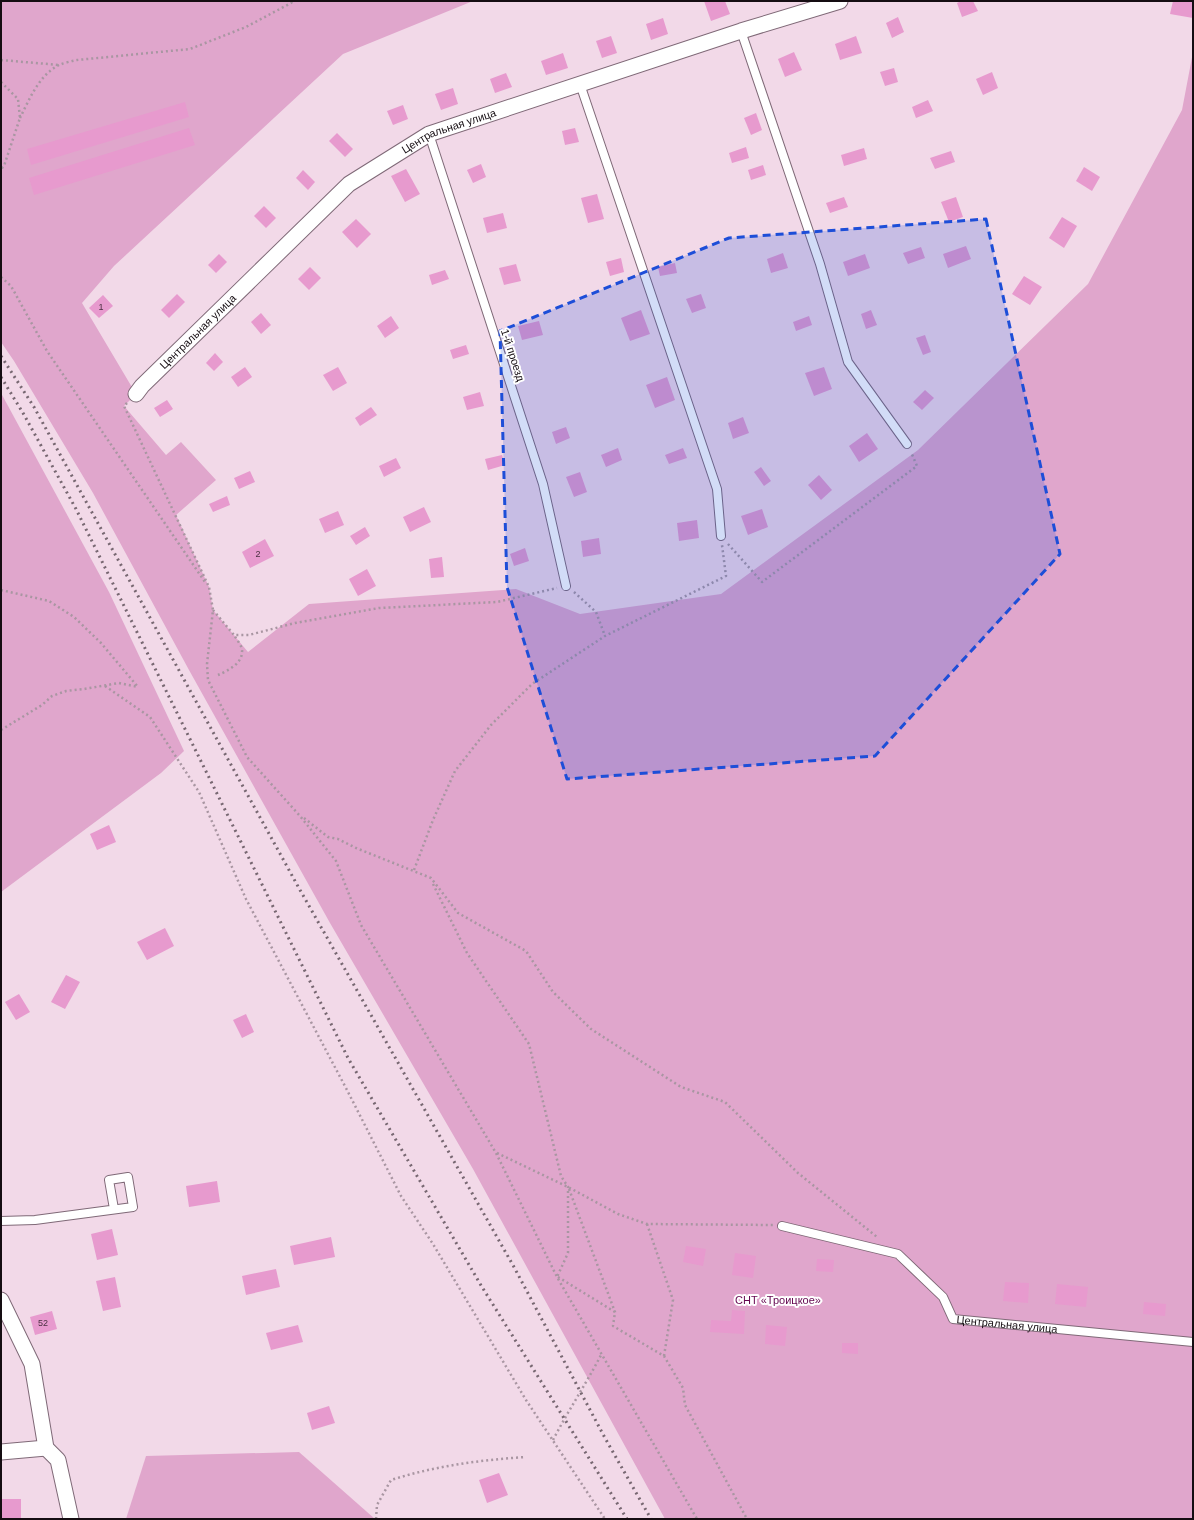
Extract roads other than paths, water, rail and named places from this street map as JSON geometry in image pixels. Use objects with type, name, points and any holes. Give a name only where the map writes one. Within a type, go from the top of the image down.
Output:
[{"type":"street","name":"Центральная улица","points":[[136,394],[142,386],[349,184],[429,134],[741,31],[840,1]]},
{"type":"street","points":[[1,1300],[32,1364],[46,1448],[58,1460],[71,1519]]},
{"type":"street","points":[[1,1452],[46,1448]]},
{"type":"lane","points":[[741,31],[820,264],[848,362],[907,444]]},
{"type":"lane","points":[[580,84],[717,488],[721,536]]},
{"type":"lane","name":"1-й проезд","points":[[429,134],[543,484],[566,586]]},
{"type":"lane","points":[[1,1221],[35,1220],[133,1207],[128,1177],[109,1180],[114,1209]]},
{"type":"lane","name":"Центральная улица","points":[[782,1226],[898,1254],[943,1297],[953,1319],[1193,1342]]},
{"type":"railway","points":[[1,356],[34,407],[300,890],[514,1267],[605,1438],[651,1519]]},
{"type":"railway","points":[[1,377],[23,413],[76,509],[348,1058],[482,1287],[627,1519]]},
{"type":"park label","name":"СНТ «Троицкое»","points":[[778,1300]]}]
